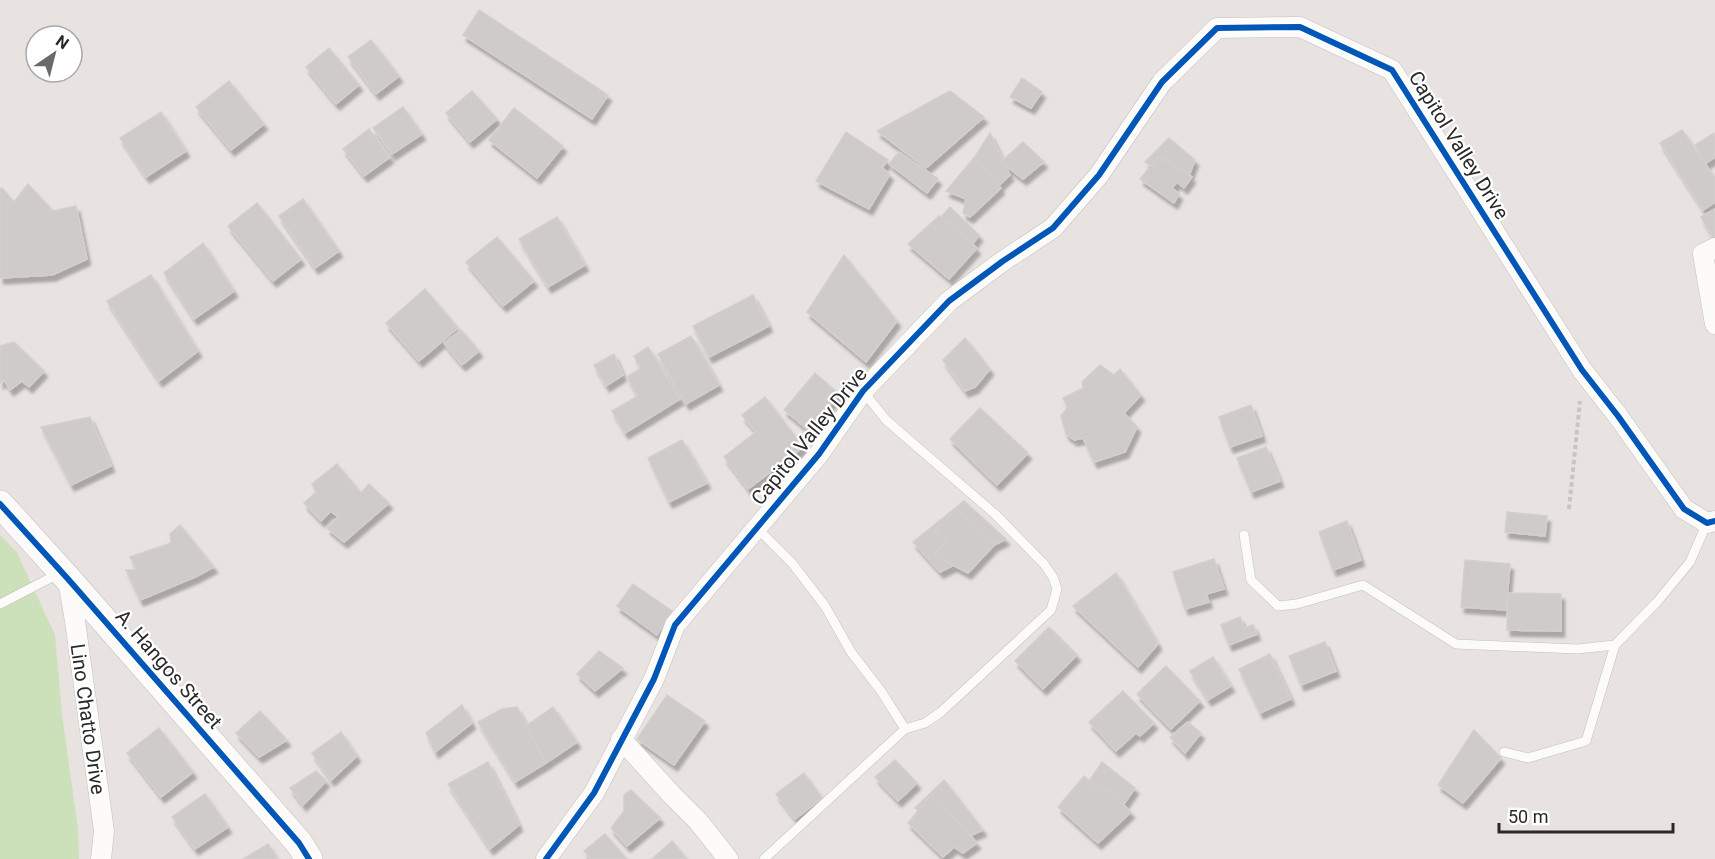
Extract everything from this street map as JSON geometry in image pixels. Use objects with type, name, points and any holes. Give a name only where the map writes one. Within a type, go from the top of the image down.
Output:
[{"type":"street","name":"Capitol Valley Drive","points":[[546,859],[594,793],[654,679],[675,625],[819,454],[863,392],[949,301],[1053,228],[1099,175],[1162,82],[1217,28],[1300,27],[1392,70],[1582,370],[1618,416],[1684,509],[1711,522]]},
{"type":"street","points":[[1715,248],[1703,254],[1715,324]]},
{"type":"street","name":"A. Hangos Street","points":[[0,504],[299,843],[309,859]]},
{"type":"street","name":"Lino Chatto Drive","points":[[65,575],[75,621],[104,831],[101,859]]},
{"type":"street","points":[[621,738],[698,821],[728,859]]},
{"type":"lane","points":[[764,859],[905,729],[925,723],[941,712],[1050,610],[1057,589],[1053,577],[1044,564],[1004,523],[886,420],[863,392]]},
{"type":"lane","points":[[1504,752],[1528,758],[1586,741],[1616,645],[1657,602],[1690,562],[1711,522]]},
{"type":"lane","points":[[756,527],[792,563],[825,606],[851,652],[881,690],[905,729]]},
{"type":"lane","points":[[1244,535],[1251,580],[1278,606],[1297,604],[1363,585],[1456,644],[1578,649],[1616,645]]},
{"type":"lane","points":[[0,604],[65,575]]},
{"type":"path","points":[[1569,509],[1576,456],[1582,370]]},
{"type":"green space","points":[[0,535],[17,553],[55,635],[62,714],[78,830],[79,859],[0,859]]},
{"type":"building","points":[[479,10],[608,95],[592,119],[463,35]]},
{"type":"building","points":[[371,40],[399,76],[376,94],[348,57]]},
{"type":"building","points":[[329,48],[359,85],[336,104],[306,67]]},
{"type":"building","points":[[1022,78],[1042,92],[1031,108],[1010,97]]},
{"type":"building","points":[[229,81],[264,124],[231,150],[196,107]]},
{"type":"building","points":[[472,91],[497,119],[470,142],[446,113]]},
{"type":"building","points":[[950,91],[984,117],[926,168],[877,131]]},
{"type":"building","points":[[403,107],[422,134],[392,154],[373,128]]},
{"type":"building","points":[[514,108],[563,146],[537,178],[489,140]]},
{"type":"building","points":[[161,112],[186,151],[146,177],[120,138]]},
{"type":"building","points":[[369,129],[390,157],[364,176],[343,149]]},
{"type":"building","points":[[1682,130],[1715,178],[1715,202],[1703,210],[1660,143]]},
{"type":"building","points":[[846,132],[888,160],[882,168],[890,174],[869,209],[816,181]]},
{"type":"building","points":[[990,133],[1010,175],[984,199],[960,180]]},
{"type":"building","points":[[1714,133],[1715,157],[1706,163],[1695,145]]},
{"type":"building","points":[[1169,138],[1195,160],[1185,186],[1145,162]]},
{"type":"building","points":[[1023,142],[1044,162],[1023,179],[1001,162]]},
{"type":"building","points":[[899,152],[938,179],[927,193],[889,164]]},
{"type":"building","points":[[1159,156],[1192,177],[1184,188],[1177,182],[1172,188],[1179,194],[1174,203],[1140,179]]},
{"type":"building","points":[[974,158],[1001,188],[970,217],[963,213],[966,199],[946,191]]},
{"type":"building","points":[[28,184],[53,211],[76,206],[87,259],[52,275],[0,278],[0,189],[2,188],[14,202]]},
{"type":"building","points":[[303,199],[339,251],[315,268],[279,216]]},
{"type":"building","points":[[257,203],[301,259],[273,281],[228,226]]},
{"type":"building","points":[[950,207],[979,235],[957,266],[922,238]]},
{"type":"building","points":[[1715,209],[1715,241],[1701,217]]},
{"type":"building","points":[[939,216],[977,248],[949,279],[908,244]]},
{"type":"building","points":[[557,217],[585,265],[548,287],[519,239]]},
{"type":"building","points":[[497,237],[534,281],[503,306],[466,262]]},
{"type":"building","points":[[203,243],[234,291],[194,319],[164,273]]},
{"type":"building","points":[[844,255],[897,321],[866,362],[807,312]]},
{"type":"building","points":[[151,275],[198,351],[159,381],[107,301]]},
{"type":"building","points":[[425,289],[458,328],[419,361],[386,323]]},
{"type":"building","points":[[753,295],[769,326],[709,357],[693,326]]},
{"type":"building","points":[[461,330],[479,351],[462,365],[444,343]]},
{"type":"building","points":[[691,336],[719,385],[686,404],[658,354]]},
{"type":"building","points":[[965,338],[990,369],[975,387],[965,391],[943,360]]},
{"type":"building","points":[[14,342],[44,371],[29,387],[22,381],[10,390],[4,380],[0,383],[0,346]]},
{"type":"building","points":[[648,347],[680,399],[625,433],[612,411],[638,396],[627,377],[641,368],[634,356]]},
{"type":"building","points":[[614,354],[623,375],[606,386],[594,365]]},
{"type":"building","points":[[1100,365],[1114,375],[1120,369],[1141,395],[1124,413],[1137,427],[1125,452],[1094,462],[1083,438],[1074,440],[1066,434],[1061,416],[1068,407],[1063,398],[1083,388],[1082,382]]},
{"type":"building","points":[[815,373],[839,394],[808,430],[784,410]]},
{"type":"building","points":[[765,397],[803,447],[748,489],[724,457],[756,432],[742,415]]},
{"type":"building","points":[[1251,405],[1262,436],[1230,447],[1219,417]]},
{"type":"building","points":[[980,408],[1028,453],[997,485],[950,439]]},
{"type":"building","points":[[90,417],[111,466],[71,485],[41,427]]},
{"type":"building","points":[[682,440],[707,483],[669,502],[648,458]]},
{"type":"building","points":[[1266,447],[1280,481],[1251,492],[1237,458]]},
{"type":"building","points":[[337,464],[361,493],[369,484],[389,503],[344,542],[327,528],[338,517],[331,511],[321,521],[304,503],[316,492],[312,484]]},
{"type":"building","points":[[964,501],[1006,539],[940,572],[913,542]]},
{"type":"building","points":[[957,509],[995,544],[968,573],[934,555],[947,541],[935,530]]},
{"type":"building","points":[[1507,512],[1547,516],[1545,536],[1505,532]]},
{"type":"building","points":[[1347,521],[1361,560],[1333,570],[1319,532]]},
{"type":"building","points":[[180,525],[214,567],[140,600],[126,570],[137,570],[130,557],[171,543],[170,534]]},
{"type":"building","points":[[1214,559],[1224,589],[1206,594],[1209,602],[1185,609],[1173,572]]},
{"type":"building","points":[[1465,560],[1510,564],[1506,610],[1461,607]]},
{"type":"building","points":[[1116,573],[1158,644],[1138,667],[1073,606]]},
{"type":"building","points":[[633,584],[672,611],[657,635],[617,606]]},
{"type":"building","points":[[1508,593],[1561,594],[1561,631],[1507,630]]},
{"type":"building","points":[[1240,617],[1244,628],[1253,625],[1257,634],[1229,645],[1221,625]]},
{"type":"building","points":[[1049,627],[1077,655],[1043,689],[1015,661]]},
{"type":"building","points":[[1325,642],[1336,671],[1301,685],[1289,656]]},
{"type":"building","points":[[599,651],[623,668],[595,691],[577,674]]},
{"type":"building","points":[[1270,654],[1291,699],[1260,713],[1239,669]]},
{"type":"building","points":[[1213,657],[1231,686],[1208,700],[1190,671]]},
{"type":"building","points":[[1166,666],[1200,701],[1171,729],[1137,694]]},
{"type":"building","points":[[1123,691],[1154,723],[1140,736],[1136,733],[1116,751],[1089,722]]},
{"type":"building","points":[[667,695],[705,721],[674,765],[637,739]]},
{"type":"building","points":[[462,705],[472,723],[435,752],[426,733]]},
{"type":"building","points":[[517,707],[546,763],[515,782],[478,722],[502,709]]},
{"type":"building","points":[[553,707],[577,742],[546,763],[526,726]]},
{"type":"building","points":[[260,711],[287,740],[259,757],[236,733]]},
{"type":"building","points":[[1188,722],[1201,733],[1185,753],[1170,737]]},
{"type":"building","points":[[159,728],[193,772],[161,797],[127,753]]},
{"type":"building","points":[[1474,730],[1501,758],[1463,803],[1438,785]]},
{"type":"building","points":[[341,732],[357,756],[331,780],[312,753]]},
{"type":"building","points":[[895,760],[917,783],[898,801],[875,777]]},
{"type":"building","points":[[488,762],[519,825],[490,849],[448,784]]},
{"type":"building","points":[[1102,762],[1135,788],[1114,819],[1081,793]]},
{"type":"building","points":[[316,771],[326,781],[303,805],[290,788]]},
{"type":"building","points":[[804,773],[822,798],[795,819],[776,794]]},
{"type":"building","points":[[1084,776],[1102,793],[1107,789],[1131,812],[1098,843],[1058,807]]},
{"type":"building","points":[[944,780],[983,830],[961,840],[915,808]]},
{"type":"building","points":[[631,790],[660,818],[627,846],[611,828],[624,811],[624,795]]},
{"type":"building","points":[[205,794],[228,827],[195,849],[172,817]]},
{"type":"building","points":[[932,794],[977,843],[963,853],[954,847],[943,857],[908,823]]},
{"type":"building","points":[[605,834],[627,859],[591,859],[584,851]]},
{"type":"building","points":[[672,841],[687,859],[652,859]]},
{"type":"building","points":[[268,844],[277,859],[243,859]]},
{"type":"cycle path","points":[[546,859],[594,793],[654,679],[675,625],[819,454],[863,391],[949,301],[1053,228],[1099,175],[1162,82],[1217,28],[1300,27],[1392,70],[1582,370],[1618,416],[1684,509],[1707,523],[1715,521]]},
{"type":"cycle path","points":[[0,504],[299,843],[309,859]]}]
